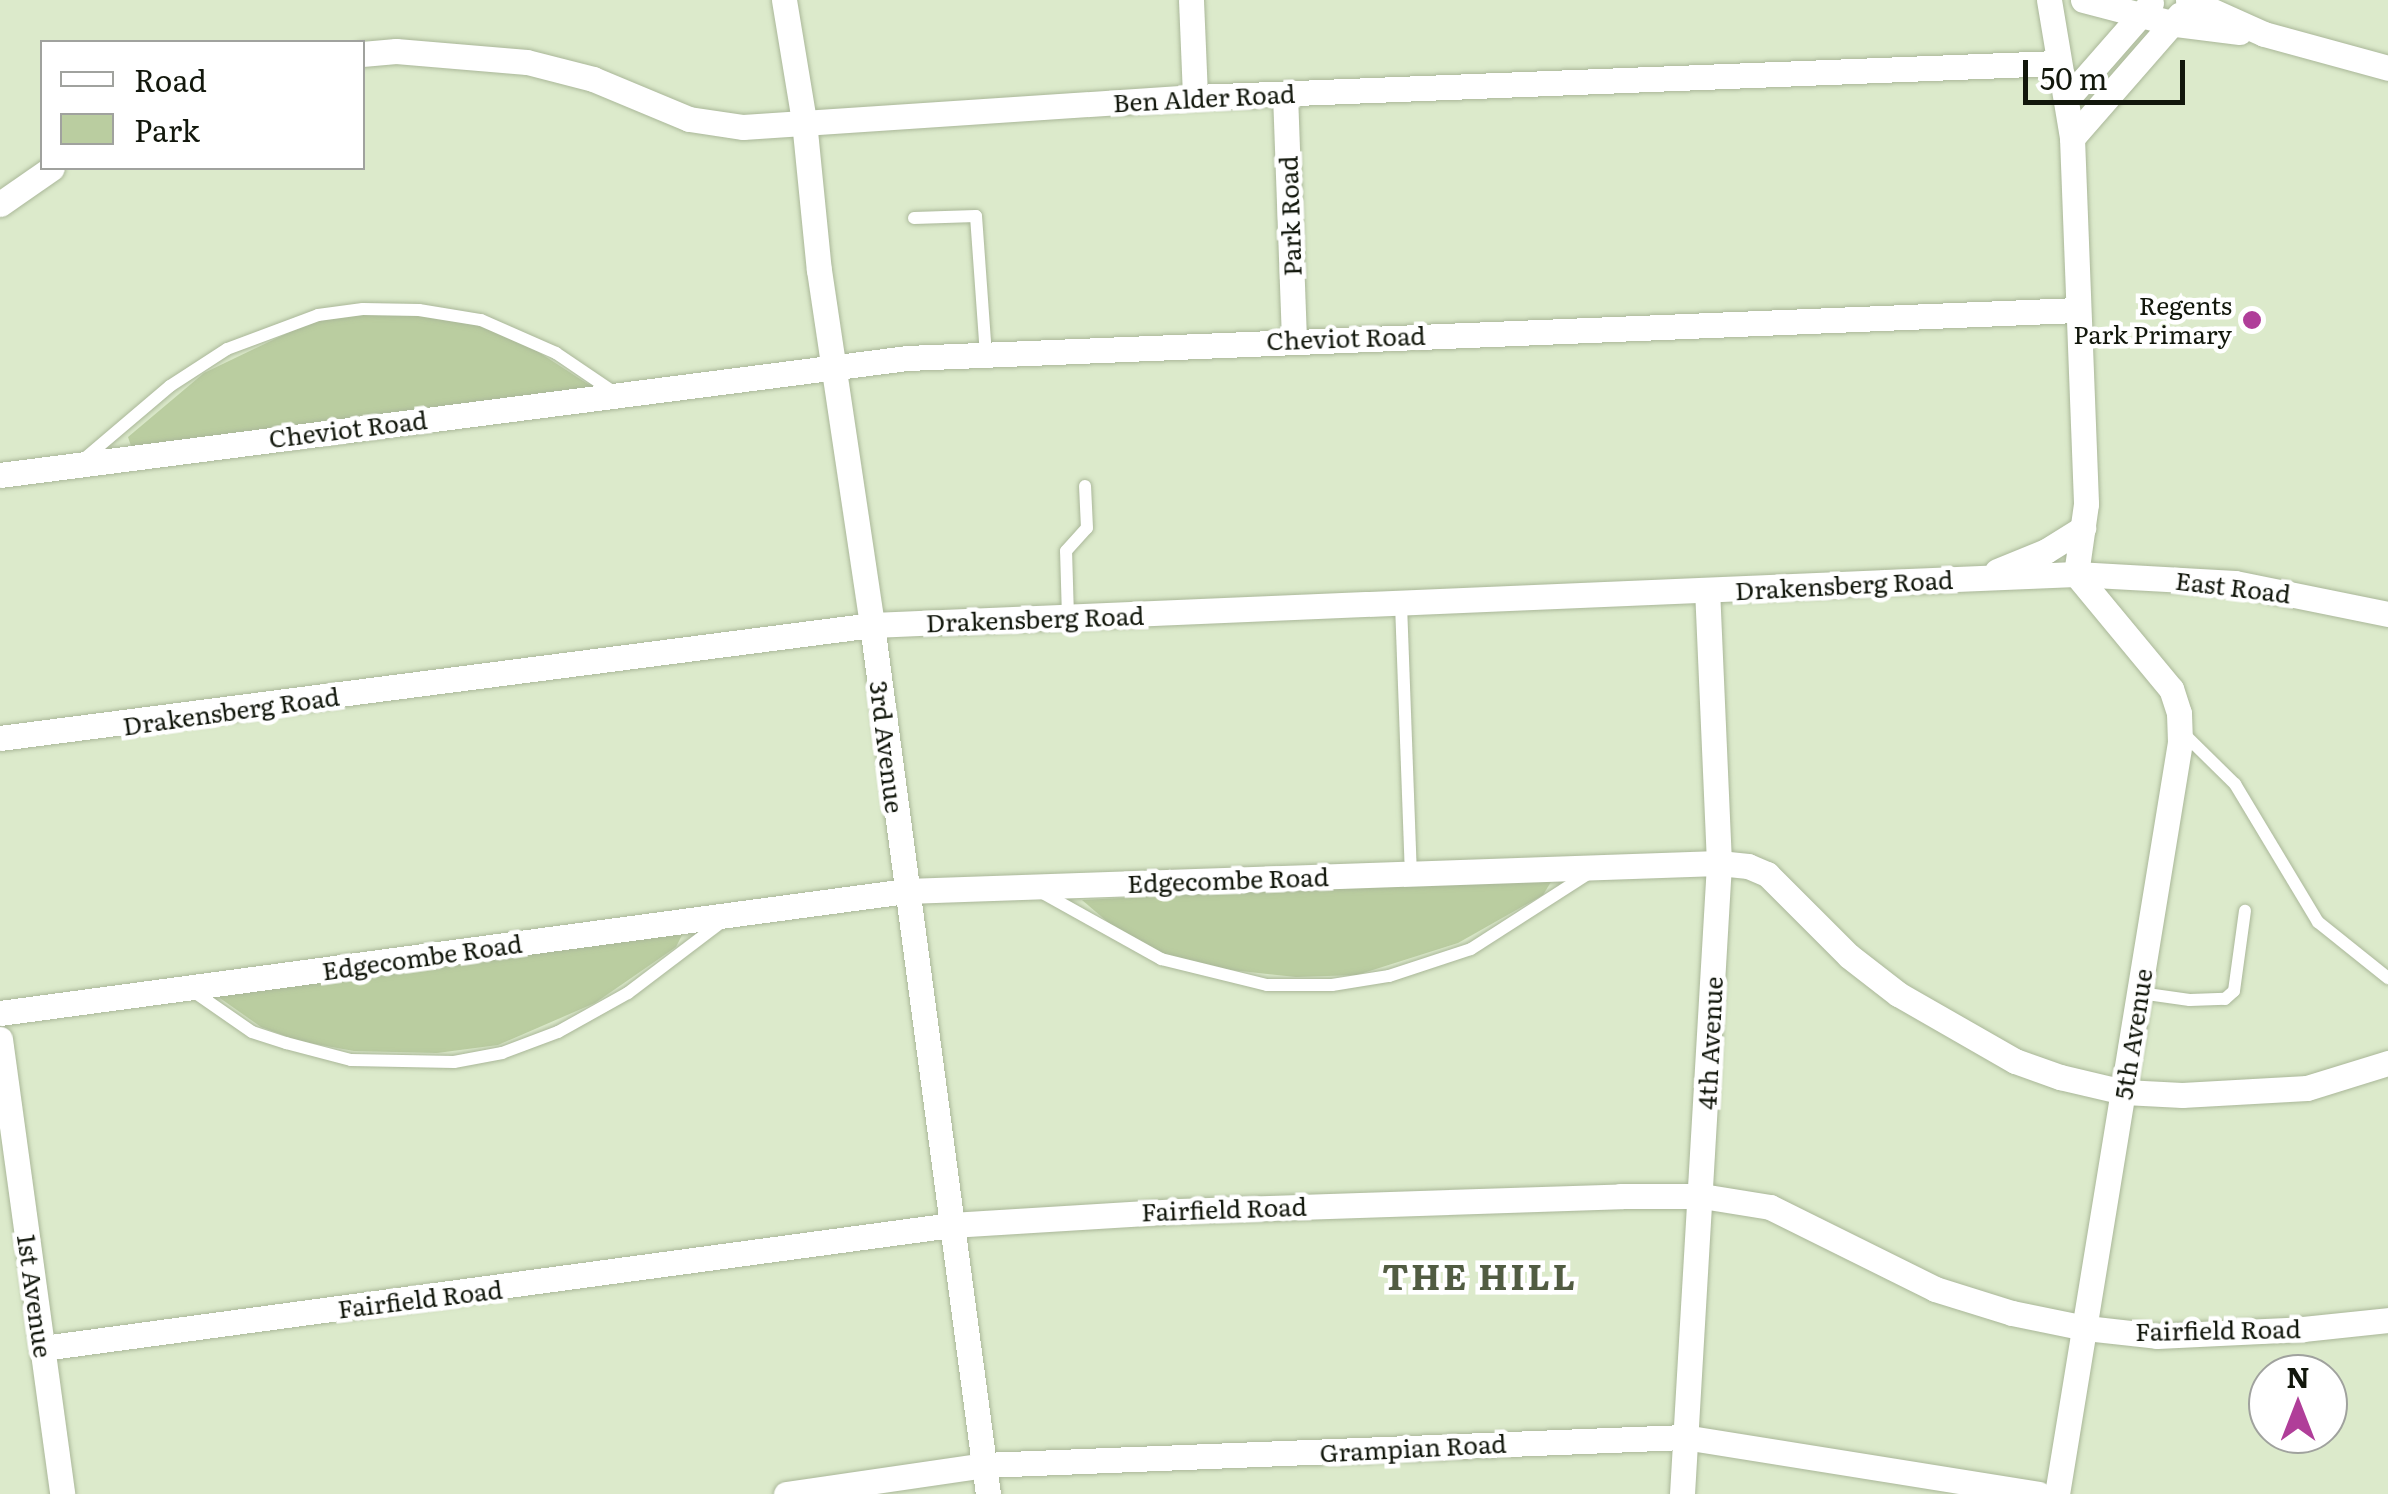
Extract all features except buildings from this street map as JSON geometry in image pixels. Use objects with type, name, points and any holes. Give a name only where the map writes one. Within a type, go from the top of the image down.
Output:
[{"type":"street","name":"3rd Avenue","points":[[784,0],[804,121],[819,270],[872,625],[988,1494]]},
{"type":"street","points":[[1190,0],[1195,97]]},
{"type":"street","points":[[2049,0],[2072,138],[2084,516],[2076,574]]},
{"type":"street","points":[[2083,0],[2183,8],[2388,68]]},
{"type":"street","points":[[2066,100],[2149,8]]},
{"type":"street","points":[[2072,138],[2183,8]]},
{"type":"street","name":"Ben Alder Road","points":[[365,54],[396,51],[527,62],[593,78],[715,126],[1195,97],[2057,64]]},
{"type":"street","name":"Park Road","points":[[1285,94],[1294,339]]},
{"type":"street","points":[[0,204],[49,170]]},
{"type":"street","name":"Cheviot Road","points":[[0,475],[834,365],[1294,339],[1604,331],[2078,310]]},
{"type":"street","points":[[1973,579],[2046,551],[2084,516]]},
{"type":"street","points":[[2084,516],[2101,586]]},
{"type":"street","name":"Drakensberg Road","points":[[0,738],[872,625],[2076,574]]},
{"type":"street","name":"East Road","points":[[2076,574],[2101,586],[2235,583],[2388,614]]},
{"type":"street","name":"5th Avenue","points":[[2057,1494],[2180,729],[2171,689],[2101,586]]},
{"type":"street","name":"4th Avenue","points":[[1682,1494],[1718,863],[1707,591]]},
{"type":"street","name":"Edgecombe Road","points":[[0,1013],[906,891],[1718,863],[1748,866],[1766,874],[1849,956],[1898,994],[2016,1061],[2124,1092],[2182,1095],[2306,1088],[2388,1063]]},
{"type":"street","name":"1st Avenue","points":[[0,1040],[62,1494]]},
{"type":"street","name":"Fairfield Road","points":[[42,1348],[951,1225],[1178,1210],[1702,1196],[1770,1206],[1936,1288],[2012,1312],[2086,1328],[2157,1336],[2303,1329],[2388,1320]]},
{"type":"street","name":"Grampian Road","points":[[786,1494],[984,1465],[1684,1437],[2038,1494]]},
{"type":"lane","points":[[914,218],[976,216],[986,355]]},
{"type":"lane","points":[[78,463],[170,386],[227,350],[318,315],[363,309],[419,310],[480,320],[556,353],[617,394]]},
{"type":"lane","points":[[1068,618],[1066,551],[1087,528],[1085,486]]},
{"type":"lane","points":[[1401,604],[1411,874]]},
{"type":"lane","points":[[2180,729],[2235,784],[2318,922],[2388,978]]},
{"type":"lane","points":[[1033,887],[1161,959],[1267,986],[1332,985],[1389,976],[1471,949],[1598,866]]},
{"type":"lane","points":[[2140,992],[2190,1000],[2225,999],[2234,991],[2245,911]]},
{"type":"lane","points":[[188,988],[252,1032],[286,1043],[352,1060],[454,1062],[502,1054],[558,1032],[628,993],[728,916]]},
{"type":"green space","points":[[379,311],[453,315],[503,329],[594,388],[132,449],[128,437],[204,373],[321,317]]},
{"type":"green space","points":[[1554,877],[1543,895],[1458,943],[1357,975],[1296,977],[1213,968],[1160,953],[1123,935],[1082,900]]},
{"type":"green space","points":[[685,929],[676,947],[595,1003],[498,1045],[437,1053],[354,1051],[299,1041],[261,1027],[217,996]]},
{"type":"place","name":"Regents Park Primary","points":[[2252,320]]},
{"type":"district","name":"THE HILL","points":[[1480,1275]]}]
